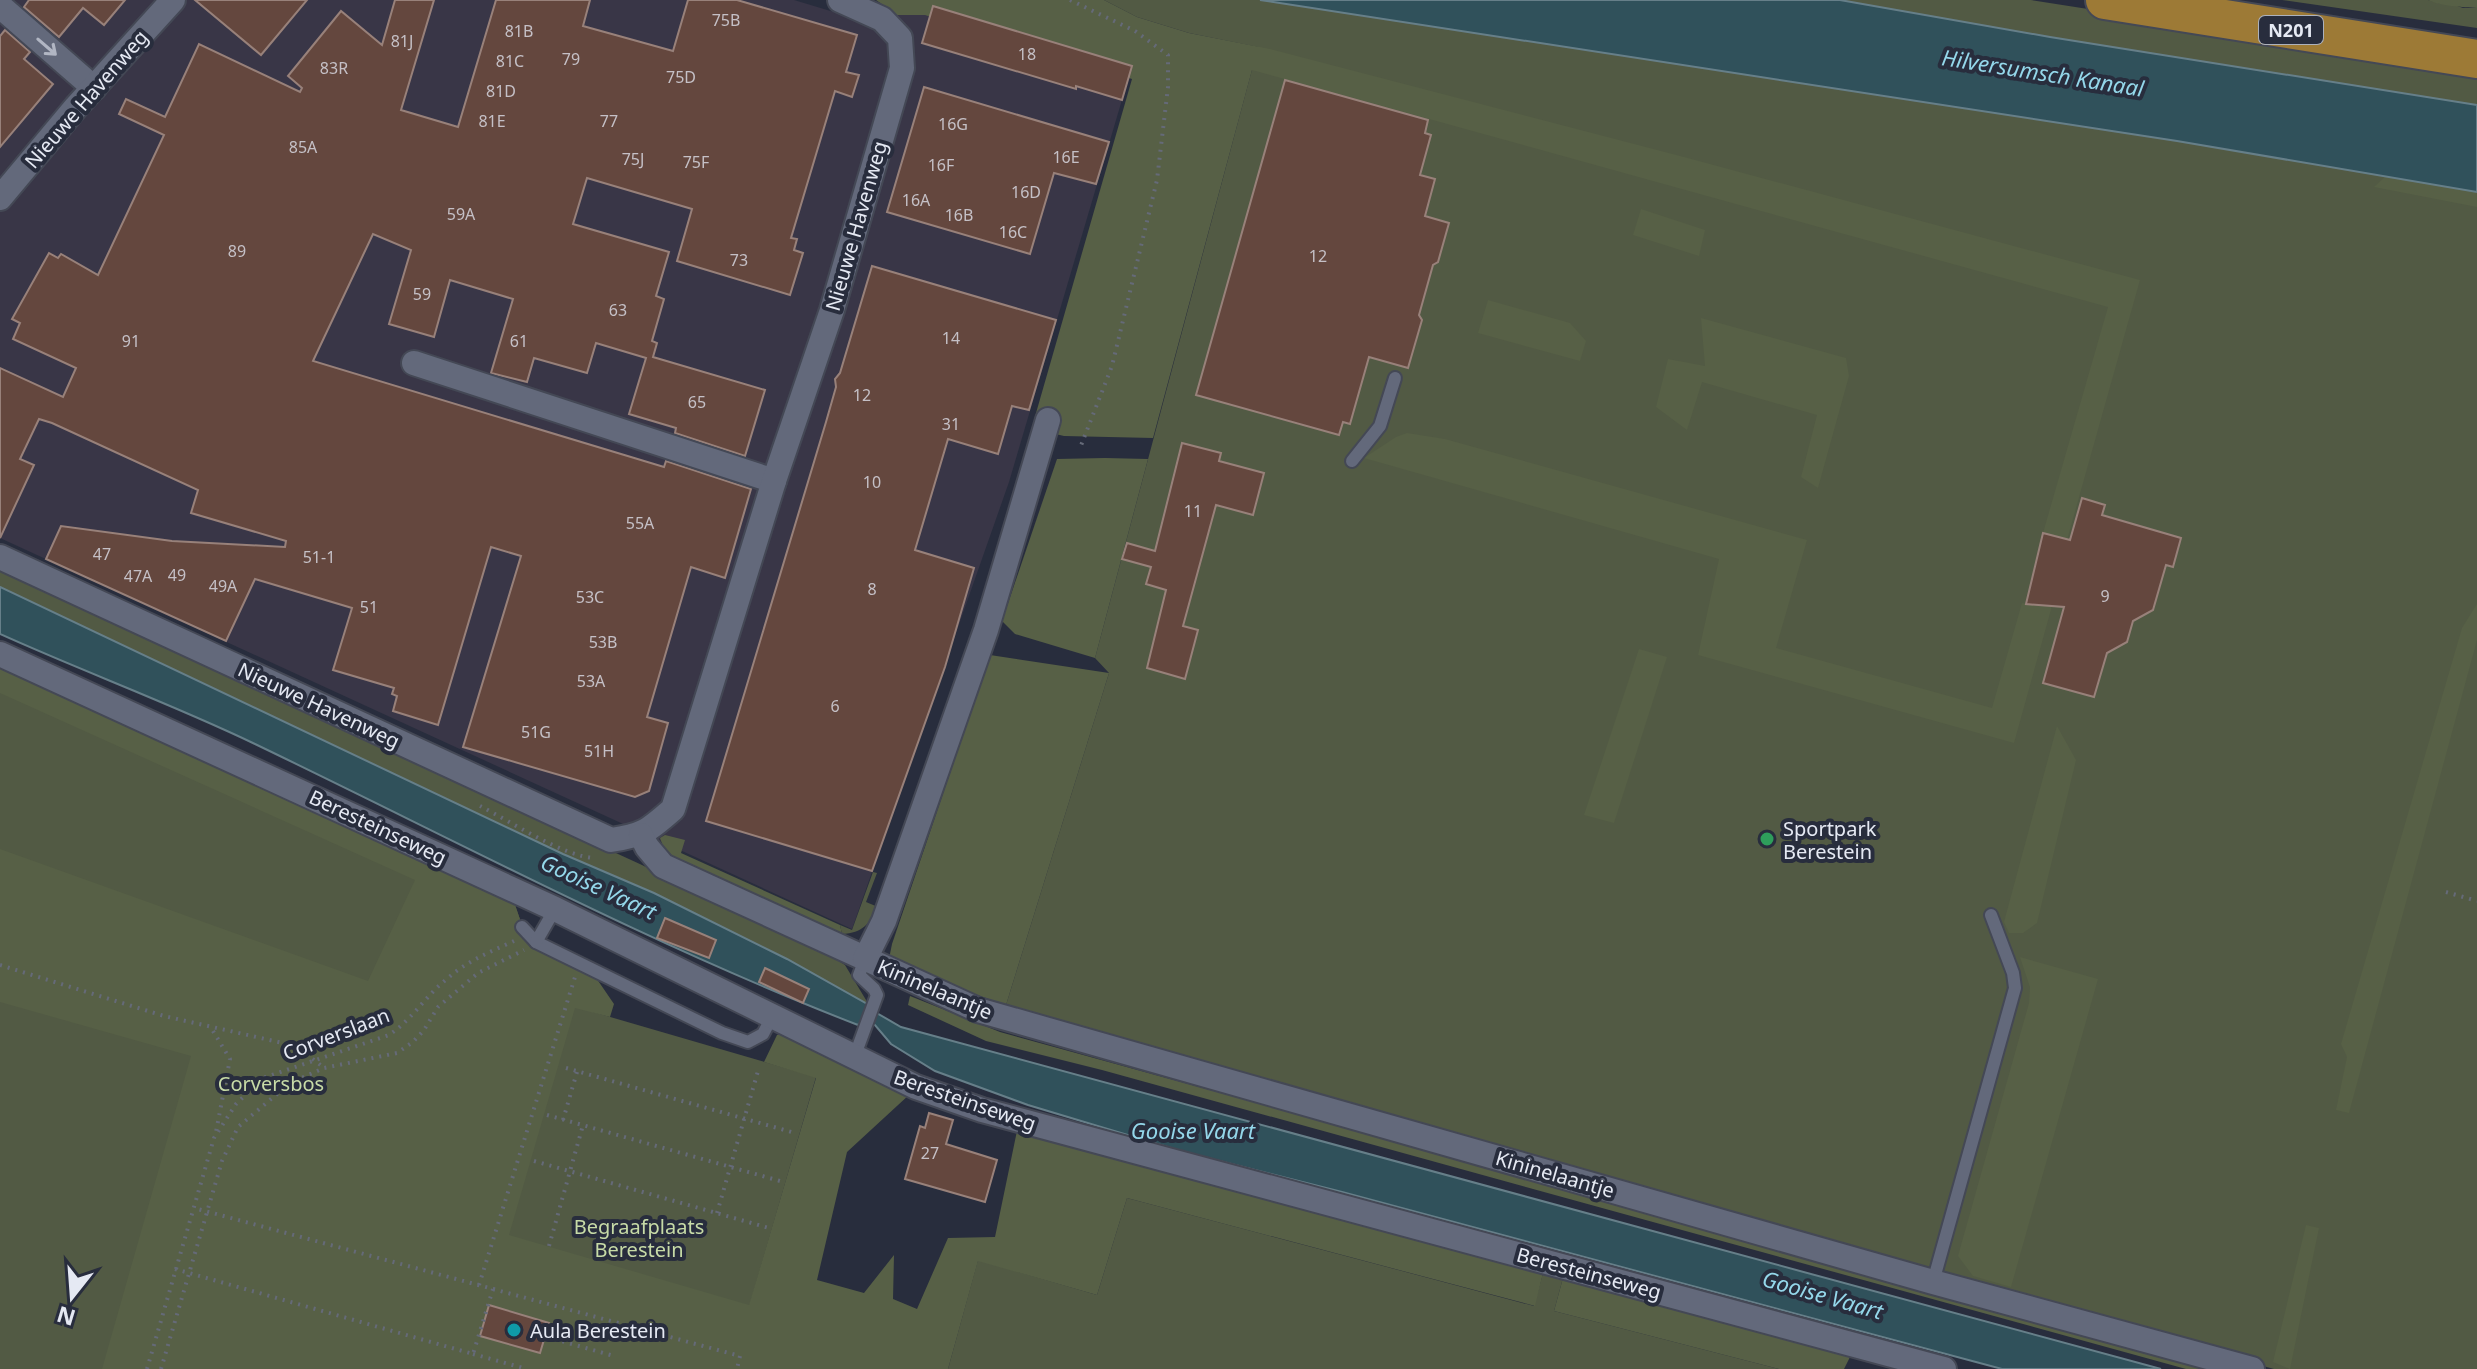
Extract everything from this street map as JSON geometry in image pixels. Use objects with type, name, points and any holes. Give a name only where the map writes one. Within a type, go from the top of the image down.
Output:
[{"type":"main road","name":"N201","points":[[2105,0],[2477,59]]},
{"type":"street","name":"Nieuwe Havenweg","points":[[0,198],[173,0]]},
{"type":"street","name":"Nieuwe Havenweg","points":[[0,557],[611,840],[641,835],[673,809],[774,481],[832,310],[902,68],[900,38],[882,19],[840,0]]},
{"type":"street","points":[[0,2],[94,88]]},
{"type":"street","points":[[414,363],[774,481]]},
{"type":"street","name":"Kininelaantje","points":[[1048,420],[986,630],[866,971],[978,1010],[1933,1282],[2252,1369]]},
{"type":"street","name":"Beresteinseweg","points":[[0,654],[555,909],[916,1087],[982,1110],[1944,1369]]},
{"type":"street","points":[[641,835],[663,866],[866,971]]},
{"type":"lane","points":[[1352,461],[1380,426],[1395,378]]},
{"type":"lane","points":[[536,942],[555,909]]},
{"type":"lane","points":[[1933,1282],[2015,988],[2013,973],[1991,915]]},
{"type":"lane","points":[[522,927],[536,942],[722,1033],[748,1042],[763,1034],[773,1015]]},
{"type":"lane","points":[[854,1058],[876,999],[866,971]]},
{"type":"path","points":[[1070,0],[1135,31],[1168,55],[1168,87],[1157,180],[1112,366],[1080,448]]},
{"type":"path","points":[[2446,892],[2477,901]]},
{"type":"path","name":"Corverslaan","points":[[147,1369],[214,1138],[236,1104],[263,1078],[389,1035],[404,1025],[445,980],[468,962],[514,941],[522,927]]},
{"type":"path","points":[[161,1369],[227,1147],[238,1127],[290,1083],[324,1068],[397,1053],[424,1030],[438,1007],[478,973],[536,942]]},
{"type":"path","points":[[0,965],[212,1029],[296,1046],[324,1068]]},
{"type":"path","points":[[479,1285],[574,979],[583,965]]},
{"type":"path","points":[[212,1029],[230,1059],[214,1138]]},
{"type":"path","points":[[566,1068],[795,1133]]},
{"type":"path","points":[[563,1120],[577,1071]]},
{"type":"path","points":[[717,1213],[758,1071]]},
{"type":"path","points":[[547,1115],[780,1181]]},
{"type":"path","points":[[549,1246],[583,1125]]},
{"type":"path","points":[[534,1161],[769,1228]]},
{"type":"path","points":[[194,1208],[740,1356],[737,1369]]},
{"type":"path","points":[[175,1269],[527,1369]]},
{"type":"path","points":[[473,1354],[493,1289]]},
{"type":"path","points":[[547,1337],[614,1356]]},
{"type":"shaded area","points":[[8,0],[794,0],[847,16],[933,6],[1132,66],[1009,482],[852,929],[0,538],[0,7]]},
{"type":"green space","points":[[876,0],[1104,0],[1137,17],[1189,33],[1270,49],[2140,280],[2067,540],[2043,533],[2108,307],[1252,70],[1153,438],[1064,436],[1034,429],[1034,420],[1132,79],[925,15],[897,15]]},
{"type":"green space","name":"Sportpark Berestein","points":[[1104,0],[1260,0],[2177,141],[2477,192],[2477,1369],[2274,1369],[1927,1274],[1006,1005],[1109,673],[1095,658],[1258,47],[1189,33],[1137,17]]},
{"type":"green space","points":[[1840,0],[2031,0],[2477,70],[2477,105],[2050,37]]},
{"type":"green space","points":[[2282,0],[2428,0],[2477,8],[2477,28]]},
{"type":"green space","points":[[2428,0],[2477,0],[2477,8],[2445,5]]},
{"type":"green space","points":[[2386,176],[2477,192],[2477,207],[2374,187]]},
{"type":"green space","points":[[1641,209],[1705,230],[1699,256],[1633,235]]},
{"type":"green space","points":[[1488,300],[1570,323],[1586,341],[1580,361],[1478,333]]},
{"type":"green space","points":[[1701,318],[1846,358],[1849,376],[1818,488],[1801,477],[1817,415],[1702,382],[1687,430],[1656,407],[1668,359],[1705,366]]},
{"type":"green space","points":[[1407,433],[1445,439],[1807,540],[1776,648],[1992,708],[2022,603],[2052,606],[2014,743],[1698,655],[1719,559],[1364,458]]},
{"type":"green space","points":[[1057,459],[1148,459],[1095,658],[1015,634],[1002,621]]},
{"type":"green space","points":[[0,570],[642,865],[713,901],[801,937],[845,965],[869,1005],[787,959],[654,893],[563,854],[0,587]]},
{"type":"green space","points":[[2477,604],[2477,640],[2349,1113],[2336,1110],[2347,1057],[2341,1044],[2462,628]]},
{"type":"green space","points":[[1639,649],[1667,657],[1614,823],[1584,815]]},
{"type":"green space","points":[[990,655],[1109,673],[1006,1005],[888,964],[892,944]]},
{"type":"green space","name":"Corversbos","points":[[0,662],[512,896],[525,934],[576,1007],[816,1077],[731,1369],[0,1369]]},
{"type":"green space","name":"Corversbos","points":[[0,662],[512,896],[525,934],[588,966],[614,1004],[610,1017],[575,1008],[509,1235],[749,1305],[816,1078],[764,1062],[777,1035],[790,1031],[825,1057],[910,1094],[847,1152],[817,1280],[864,1293],[894,1255],[893,1299],[917,1309],[948,1238],[995,1237],[1018,1126],[1543,1273],[1535,1306],[1127,1198],[1097,1295],[978,1261],[948,1369],[102,1369],[191,1056],[0,1002],[0,849],[368,981],[415,880],[0,693]]},
{"type":"green space","points":[[2057,726],[2076,760],[2037,923],[2023,933],[2009,933],[2004,922]]},
{"type":"green space","points":[[665,835],[685,840],[681,853],[840,925],[842,934],[678,860],[664,849],[660,838]]},
{"type":"green space","points":[[873,872],[877,873],[866,902],[878,907],[864,926],[855,932],[842,934],[840,925],[852,930]]},
{"type":"green space","points":[[2020,957],[2098,979],[2011,1287],[1973,1276],[1958,1256],[2029,1003],[2030,987]]},
{"type":"green space","points":[[910,996],[1000,1032],[2221,1369],[2186,1369],[1102,1070],[986,1041],[908,1005]]},
{"type":"green space","points":[[1127,1198],[1534,1306],[1543,1273],[1563,1278],[1554,1311],[1779,1369],[948,1369],[978,1260],[1097,1295]]},
{"type":"green space","points":[[2306,1225],[2319,1228],[2290,1369],[2273,1362]]},
{"type":"green space","points":[[1563,1278],[1852,1353],[1844,1369],[1779,1369],[1554,1311]]},
{"type":"water","name":"Hilversumsch Kanaal","points":[[1260,0],[1840,0],[2477,105],[2477,192],[2177,141]]},
{"type":"water","name":"Gooise Vaart","points":[[0,587],[563,854],[654,893],[787,959],[869,1005],[868,1008],[901,1027],[2161,1369],[2002,1369],[1184,1152],[1028,1105],[935,1071],[891,1044],[875,1025],[863,1020],[858,1025],[705,961],[224,729],[0,634]]},
{"type":"building","points":[[29,0],[125,0],[104,25],[83,8],[59,37],[24,7]]},
{"type":"building","points":[[195,0],[307,0],[261,55]]},
{"type":"building","points":[[395,0],[434,0],[401,110],[458,127],[496,0],[590,0],[583,26],[673,51],[688,0],[737,0],[857,35],[846,72],[859,75],[852,97],[835,91],[791,238],[797,239],[794,250],[803,253],[790,295],[677,261],[692,209],[587,178],[573,224],[669,252],[656,296],[664,299],[652,341],[657,343],[653,357],[765,390],[745,456],[675,433],[676,428],[629,414],[646,358],[596,343],[587,373],[534,358],[527,382],[491,373],[513,299],[450,280],[434,337],[389,324],[411,250],[373,234],[313,361],[664,467],[666,461],[751,489],[725,578],[691,567],[647,717],[668,723],[649,791],[635,797],[463,747],[521,556],[491,547],[438,725],[393,711],[397,696],[392,694],[394,688],[333,670],[352,608],[255,579],[226,641],[46,559],[61,526],[172,541],[285,547],[286,541],[191,513],[198,490],[52,423],[39,419],[20,459],[34,465],[0,538],[0,368],[63,397],[76,368],[13,339],[20,323],[12,319],[49,253],[58,258],[61,254],[98,275],[164,135],[119,114],[126,99],[165,117],[199,44],[300,92],[302,88],[288,76],[341,11],[382,45]]},
{"type":"building","points":[[933,6],[1132,66],[1122,100],[922,43]]},
{"type":"building","points":[[5,30],[30,52],[24,59],[53,84],[0,147],[0,36]]},
{"type":"building","points":[[1285,80],[1428,120],[1425,133],[1431,135],[1420,175],[1435,179],[1425,216],[1449,223],[1438,262],[1433,265],[1408,368],[1369,357],[1350,424],[1343,422],[1339,435],[1196,395]]},
{"type":"building","points":[[924,87],[1109,142],[1096,184],[1054,173],[1030,254],[887,212]]},
{"type":"building","points":[[872,266],[1056,320],[1029,410],[1012,406],[998,454],[948,439],[915,550],[974,568],[945,667],[872,871],[706,821],[826,422],[836,387],[835,379],[840,373]]},
{"type":"building","points":[[1182,443],[1221,453],[1219,461],[1264,473],[1253,515],[1216,505],[1183,626],[1198,630],[1185,679],[1147,668],[1166,590],[1146,584],[1151,567],[1122,559],[1127,543],[1155,551]]},
{"type":"building","points":[[2082,498],[2105,505],[2102,515],[2181,538],[2173,567],[2166,565],[2153,610],[2133,621],[2127,642],[2107,653],[2094,697],[2043,683],[2064,607],[2026,604],[2043,533],[2070,540]]},
{"type":"building","points":[[665,918],[716,940],[709,958],[657,938]]},
{"type":"building","points":[[765,968],[809,989],[803,1003],[759,982]]},
{"type":"building","points":[[929,1113],[953,1120],[946,1144],[997,1160],[985,1202],[905,1179],[920,1126],[925,1128]]},
{"type":"building","name":"Aula Berestein","points":[[489,1305],[549,1323],[540,1353],[480,1336]]},
{"type":"place","name":"Sportpark Berestein","points":[[1767,839]]},
{"type":"place","name":"Aula Berestein","points":[[514,1330]]},
{"type":"park label","name":"Begraafplaats Berestein","points":[[639,1238]]}]
